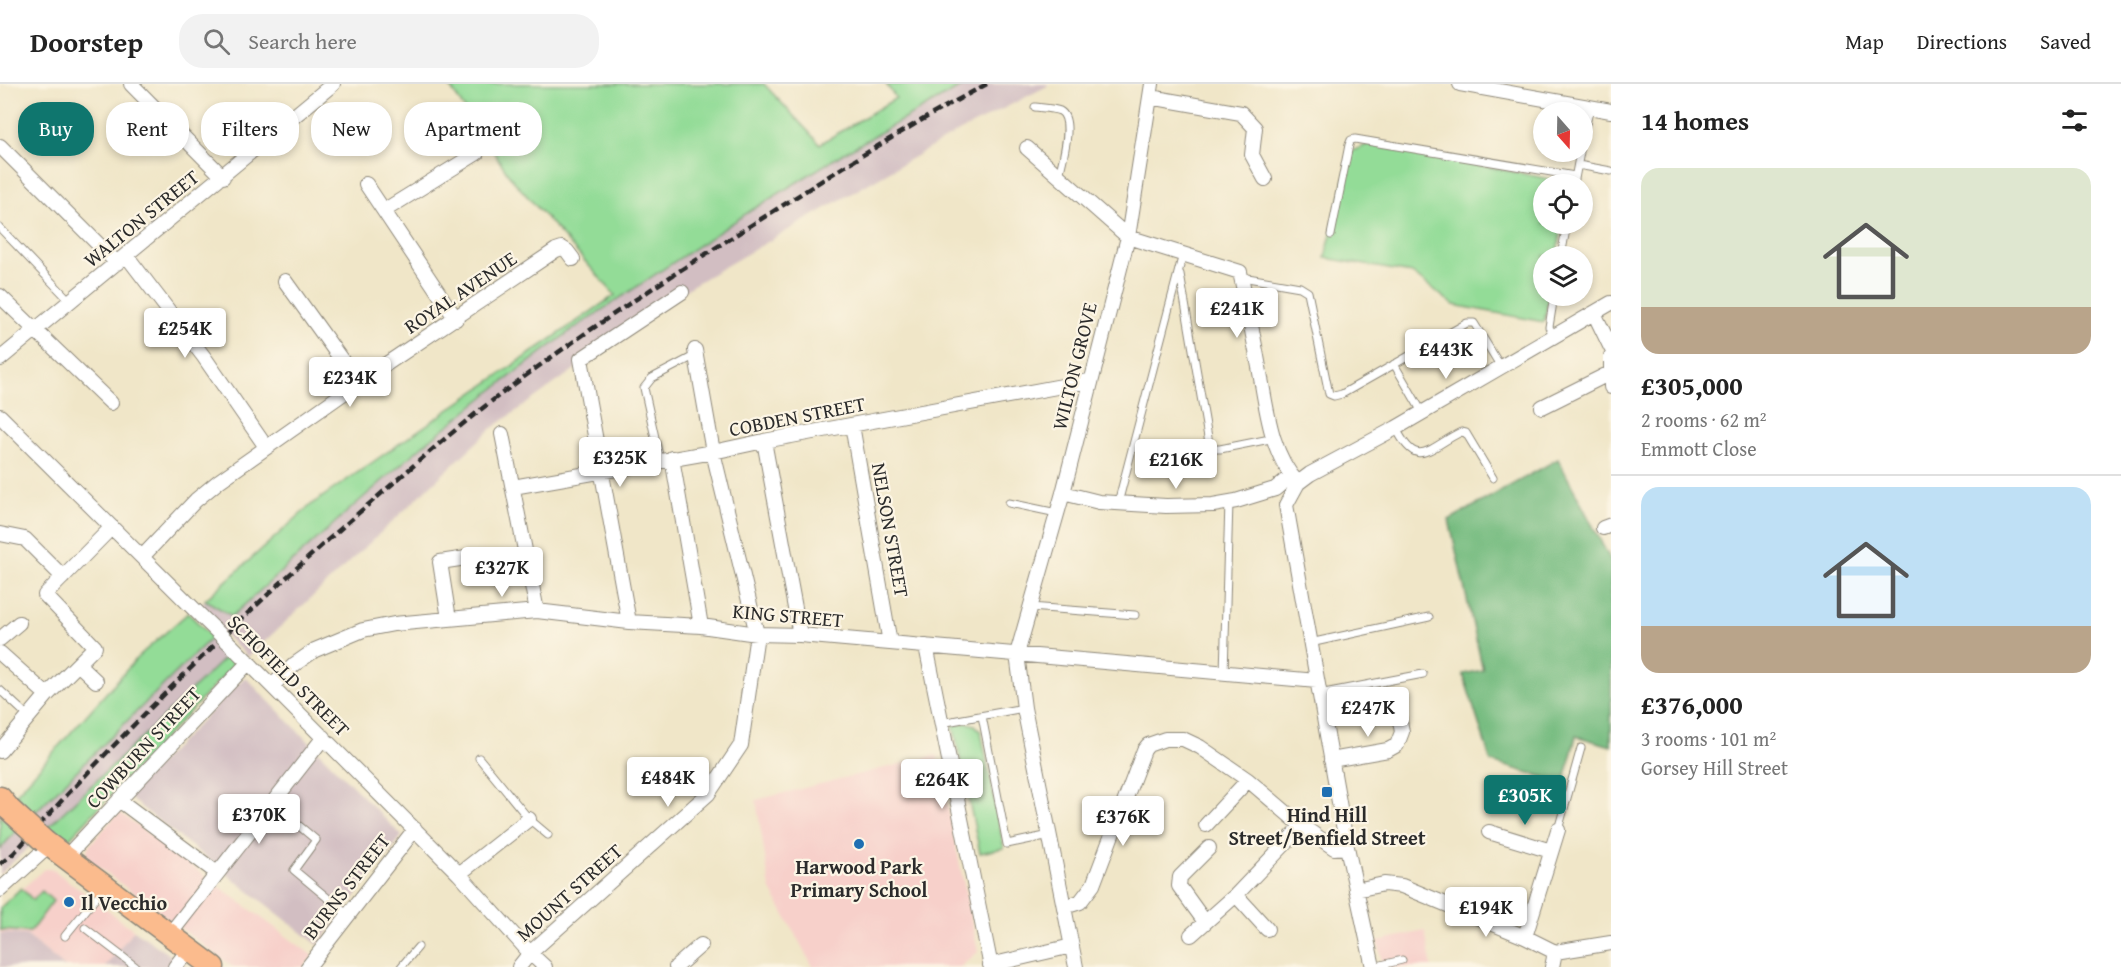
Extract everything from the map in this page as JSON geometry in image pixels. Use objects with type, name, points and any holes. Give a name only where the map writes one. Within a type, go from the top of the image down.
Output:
[{"type":"main road","points":[[5,804],[53,848],[213,967]]},
{"type":"street","points":[[131,84],[223,177]]},
{"type":"street","points":[[1460,84],[1558,102]]},
{"type":"street","name":"WALTON STREET","points":[[0,359],[69,300],[223,177],[325,87]]},
{"type":"street","points":[[1151,91],[1241,112],[1255,128],[1252,155],[1265,179]]},
{"type":"street","name":"WILTON GROVE","points":[[1017,654],[1063,493],[1089,381],[1128,237],[1151,91]]},
{"type":"street","points":[[1593,108],[1611,111]]},
{"type":"street","points":[[0,146],[121,259],[204,357],[266,447]]},
{"type":"street","points":[[1028,148],[1128,237],[1240,272],[1269,418],[1280,456],[1295,479]]},
{"type":"street","points":[[385,210],[472,156]]},
{"type":"street","points":[[366,184],[456,318]]},
{"type":"street","name":"ROYAL AVENUE","points":[[142,557],[196,500],[266,447],[358,383],[556,250],[562,248],[573,259]]},
{"type":"street","points":[[285,281],[358,383]]},
{"type":"street","points":[[629,622],[581,359],[682,292]]},
{"type":"street","points":[[0,296],[111,403]]},
{"type":"street","points":[[1063,493],[1099,502],[1177,505],[1229,502],[1275,489],[1310,474],[1396,428],[1611,303]]},
{"type":"street","points":[[1594,313],[1611,348]]},
{"type":"street","points":[[695,353],[713,452],[757,634]]},
{"type":"street","points":[[1542,407],[1610,380],[1611,357]]},
{"type":"street","name":"COBDEN STREET","points":[[513,487],[1089,381]]},
{"type":"street","name":"SCHOFIELD STREET","points":[[0,416],[273,685],[459,874],[530,953],[546,967]]},
{"type":"street","name":"NELSON STREET","points":[[852,425],[890,643]]},
{"type":"street","points":[[502,434],[537,611]]},
{"type":"street","points":[[764,441],[800,635]]},
{"type":"street","points":[[666,459],[702,626]]},
{"type":"street","points":[[1295,479],[1286,505],[1347,847],[1373,967]]},
{"type":"street","points":[[0,751],[47,695],[95,647],[40,600],[112,527]]},
{"type":"street","points":[[0,534],[25,539],[63,577]]},
{"type":"street","points":[[449,619],[440,561],[473,557]]},
{"type":"street","name":"KING STREET","points":[[273,685],[295,664],[315,650],[363,630],[394,624],[537,611],[629,622],[702,626],[757,634],[800,635],[1224,673],[1318,688]]},
{"type":"street","points":[[0,639],[20,623]]},
{"type":"street","name":"MOUNT STREET","points":[[519,967],[530,953],[708,794],[741,745],[757,634]]},
{"type":"street","points":[[926,646],[990,966],[1072,946]]},
{"type":"street","points":[[0,653],[47,695]]},
{"type":"street","points":[[1017,654],[1024,708],[1076,967]]},
{"type":"street","name":"COWBURN STREET","points":[[0,890],[119,800],[249,662]]},
{"type":"street","points":[[78,664],[96,681]]},
{"type":"street","points":[[1331,760],[1388,750],[1397,746],[1402,732],[1398,710]]},
{"type":"street","points":[[170,934],[324,737]]},
{"type":"street","points":[[1064,907],[1080,902],[1093,885],[1139,760],[1148,745],[1165,739],[1183,739],[1200,747],[1248,780],[1302,826],[1334,848],[1347,847]]},
{"type":"street","points":[[1206,825],[1248,780]]},
{"type":"street","points":[[119,800],[217,873]]},
{"type":"street","points":[[459,874],[529,819]]},
{"type":"street","points":[[1191,935],[1236,895],[1302,826]]},
{"type":"street","name":"BURNS STREET","points":[[308,967],[416,830]]},
{"type":"street","points":[[1525,937],[1557,830]]},
{"type":"street","points":[[1489,832],[1551,850]]},
{"type":"street","points":[[1505,852],[1510,838]]},
{"type":"street","points":[[1205,922],[1179,886],[1180,877],[1209,848]]},
{"type":"street","points":[[1356,890],[1384,884],[1402,886],[1525,937],[1555,952],[1611,943]]},
{"type":"street","points":[[1236,895],[1267,929]]},
{"type":"street","points":[[676,967],[701,945]]},
{"type":"street","points":[[175,967],[189,949]]},
{"type":"street","points":[[1552,967],[1555,952]]},
{"type":"lane","points":[[1035,106],[1059,111],[1066,116],[1068,125],[1059,176]]},
{"type":"lane","points":[[1331,234],[1351,140],[1563,174]]},
{"type":"lane","points":[[1576,174],[1578,162]]},
{"type":"lane","points":[[1578,165],[1611,171]]},
{"type":"lane","points":[[0,228],[69,300]]},
{"type":"lane","points":[[1118,503],[1183,254]]},
{"type":"lane","points":[[1179,271],[1210,449]]},
{"type":"lane","points":[[1242,278],[1300,287],[1308,292],[1329,394],[1334,396],[1342,394],[1467,323],[1474,323],[1501,367]]},
{"type":"lane","points":[[1552,306],[1549,327],[1554,336]]},
{"type":"lane","points":[[666,459],[644,388],[652,378],[695,353]]},
{"type":"lane","points":[[1394,364],[1422,412]]},
{"type":"lane","points":[[1396,428],[1404,445],[1417,453],[1424,453],[1461,432],[1466,433],[1493,478]]},
{"type":"lane","points":[[1132,447],[1220,449],[1275,438]]},
{"type":"lane","points":[[1224,673],[1229,502]]},
{"type":"lane","points":[[1009,503],[1057,513]]},
{"type":"lane","points":[[1030,607],[1135,615]]},
{"type":"lane","points":[[1310,643],[1429,617]]},
{"type":"lane","points":[[1318,688],[1423,674]]},
{"type":"lane","points":[[0,690],[29,717]]},
{"type":"lane","points":[[940,723],[1024,708]]},
{"type":"lane","points":[[982,716],[1007,844],[1050,835]]},
{"type":"lane","points":[[1557,830],[1581,748]]},
{"type":"lane","points":[[479,758],[529,819],[549,835]]},
{"type":"lane","points":[[272,802],[316,840],[294,870],[348,915]]},
{"type":"lane","points":[[65,936],[104,886]]},
{"type":"lane","points":[[85,928],[136,967]]},
{"type":"lane","points":[[401,967],[418,947]]},
{"type":"lane","points":[[1373,967],[1402,960]]},
{"type":"shaded area","points":[[919,84],[1051,84],[947,138],[693,285],[491,429],[248,657],[198,609],[205,600],[312,504],[615,296],[613,292],[732,199]]},
{"type":"shaded area","points":[[188,613],[228,655],[233,661],[233,666],[66,841],[46,829],[16,794],[140,655]]},
{"type":"shaded area","points":[[245,677],[402,836],[318,945],[127,796]]},
{"type":"shaded area","name":"Harwood Park Primary School","points":[[937,755],[978,952],[960,967],[813,967],[770,888],[756,800]]},
{"type":"shaded area","points":[[119,812],[313,956],[304,967],[233,967],[89,860],[86,854],[88,847]]},
{"type":"shaded area","points":[[17,830],[30,846],[0,874],[0,849]]},
{"type":"shaded area","points":[[44,869],[52,869],[134,930],[105,967],[65,967],[26,935],[0,933],[0,909]]},
{"type":"shaded area","points":[[134,930],[187,967],[105,967]]},
{"type":"shaded area","points":[[1425,931],[1432,967],[1383,967],[1378,941]]},
{"type":"shaded area","points":[[0,933],[26,935],[65,967],[0,967]]},
{"type":"green space","points":[[448,84],[764,84],[820,144],[896,98],[886,84],[966,84],[844,153],[752,210],[569,332],[421,447],[232,616],[205,600],[312,504],[615,295],[511,178],[496,156],[542,156],[542,102],[460,102]]},
{"type":"green space","points":[[1369,144],[1533,176],[1533,234],[1561,234],[1558,246],[1533,246],[1533,306],[1547,306],[1544,322],[1454,305],[1412,273],[1325,258],[1352,151]]},
{"type":"green space","points":[[1558,459],[1611,561],[1611,746],[1576,736],[1564,783],[1491,762],[1463,674],[1483,670],[1449,520]]},
{"type":"green space","points":[[188,613],[212,637],[32,815],[16,794],[140,655]]},
{"type":"green space","points":[[228,655],[233,661],[233,666],[71,837],[63,842],[46,829]]},
{"type":"green space","points":[[968,723],[975,725],[981,732],[1004,848],[980,853],[953,725]]},
{"type":"green space","points":[[0,816],[17,830],[0,849]]},
{"type":"green space","points":[[21,888],[33,900],[42,891],[53,901],[30,932],[0,930],[0,908]]},
{"type":"railway","points":[[0,864],[14,853],[97,763],[227,633],[316,550],[483,408],[568,345],[672,276],[881,144],[987,84]]},
{"type":"place","name":"Hind Hill Street/Benfield Street","points":[[1327,792]]},
{"type":"place","name":"Harwood Park Primary School","points":[[859,844]]},
{"type":"place","name":"Il Vecchio","points":[[69,902]]}]
